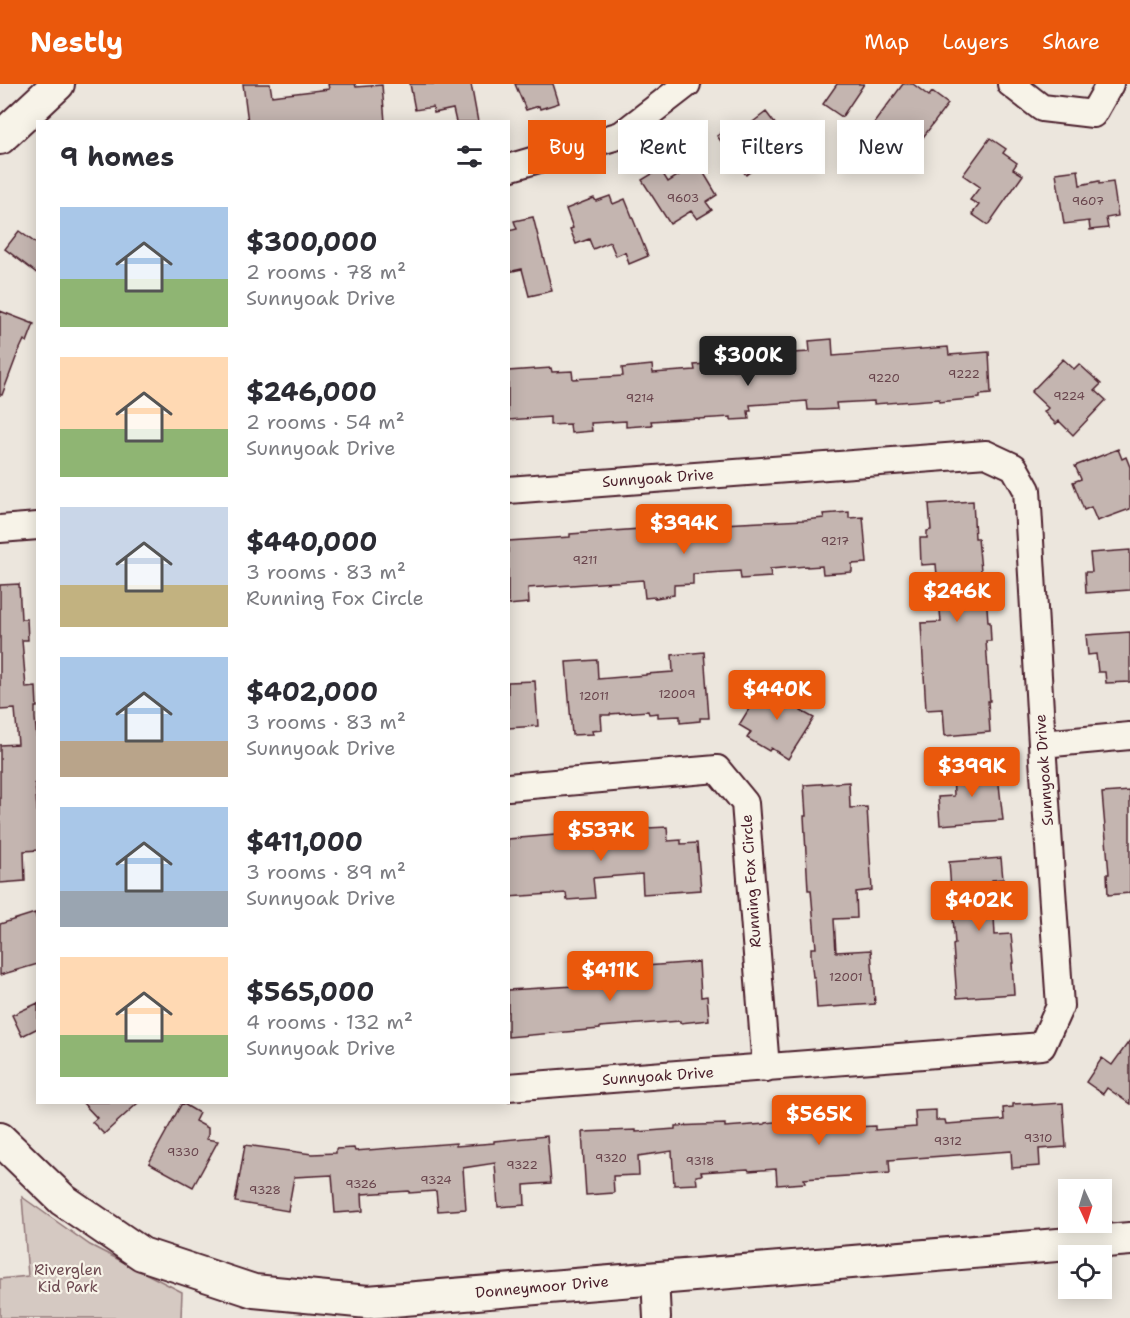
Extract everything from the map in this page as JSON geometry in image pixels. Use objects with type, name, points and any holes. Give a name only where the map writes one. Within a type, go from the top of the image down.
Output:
[{"type":"street","points":[[0,138],[58,84]]},
{"type":"street","points":[[510,167],[621,135],[687,84]]},
{"type":"street","points":[[1011,84],[1042,108],[1093,114],[1110,84]]},
{"type":"street","name":"Sunnyoak Drive","points":[[510,490],[986,454],[1014,467],[1027,490],[1060,1006],[1042,1046],[510,1087]]},
{"type":"street","points":[[0,529],[36,526]]},
{"type":"street","points":[[1042,744],[1130,736]]},
{"type":"street","name":"Running Fox Circle","points":[[510,787],[717,769],[745,803],[766,1068]]},
{"type":"street","name":"Donneymoor Drive","points":[[0,1139],[63,1200],[142,1254],[254,1291],[368,1302],[1130,1239]]},
{"type":"street","points":[[655,1277],[657,1318]]},
{"type":"green space","name":"Riverglen Kid Park","points":[[22,1197],[90,1245],[182,1292],[181,1318],[0,1318],[0,1279],[28,1276]]},
{"type":"building","points":[[243,84],[270,84],[272,96],[329,89],[328,84],[355,84],[356,87],[382,85],[385,120],[248,120]]},
{"type":"building","points":[[410,84],[471,84],[478,120],[456,120],[453,109],[434,113],[433,107],[415,110]]},
{"type":"building","points":[[515,84],[553,84],[559,103],[540,109],[539,106],[526,110]]},
{"type":"building","points":[[837,84],[864,84],[842,117],[823,104]]},
{"type":"building","points":[[903,84],[913,84],[929,96],[932,92],[948,104],[924,136],[924,120],[876,120]]},
{"type":"building","points":[[766,112],[772,120],[755,120]]},
{"type":"building","points":[[990,138],[1006,149],[1003,153],[1017,163],[1013,169],[1023,175],[988,225],[972,214],[979,205],[970,200],[980,187],[963,175]]},
{"type":"building","points":[[1078,170],[1080,185],[1099,181],[1099,184],[1113,182],[1118,216],[1106,218],[1108,228],[1090,230],[1089,221],[1064,224],[1056,173]]},
{"type":"building","points":[[652,174],[663,174],[668,182],[680,174],[704,174],[717,195],[706,202],[712,210],[697,219],[691,211],[670,224],[642,180]]},
{"type":"building","points":[[610,196],[613,204],[625,199],[648,256],[629,264],[625,252],[616,256],[610,242],[593,249],[589,239],[576,244],[566,209],[594,198],[596,201]]},
{"type":"building","points":[[533,217],[552,291],[529,296],[522,269],[510,272],[510,231],[517,229],[514,221]]},
{"type":"building","points":[[19,231],[36,244],[36,272],[5,249]]},
{"type":"building","points":[[0,311],[34,324],[27,342],[24,340],[17,355],[2,395],[0,395]]},
{"type":"building","points":[[832,339],[833,356],[948,347],[949,355],[989,352],[991,394],[980,395],[980,398],[939,402],[939,399],[874,404],[874,401],[836,403],[837,409],[818,410],[808,410],[807,401],[750,405],[749,419],[731,420],[731,417],[651,421],[652,425],[626,427],[626,421],[591,423],[592,431],[571,433],[570,424],[550,425],[550,417],[510,420],[510,371],[551,368],[552,372],[572,371],[573,379],[623,376],[622,368],[652,365],[653,373],[695,370],[694,365],[732,362],[733,370],[775,366],[774,354],[810,352],[809,341]]},
{"type":"building","points":[[1063,359],[1074,369],[1079,364],[1101,384],[1095,390],[1106,400],[1073,435],[1059,421],[1056,424],[1044,412],[1048,408],[1031,392]]},
{"type":"building","points":[[1118,449],[1122,459],[1126,457],[1130,467],[1130,509],[1097,521],[1091,507],[1084,510],[1073,482],[1081,479],[1075,466]]},
{"type":"building","points":[[973,501],[975,538],[978,538],[983,592],[986,592],[988,622],[990,622],[991,641],[986,641],[990,732],[945,736],[943,709],[926,710],[921,623],[941,622],[936,564],[921,565],[920,538],[927,538],[927,531],[931,530],[929,504]]},
{"type":"building","points":[[849,512],[849,518],[863,517],[867,563],[852,564],[852,572],[823,574],[822,566],[807,566],[770,569],[771,577],[741,579],[740,571],[693,574],[693,584],[674,585],[674,595],[655,598],[645,598],[643,580],[528,588],[529,603],[510,605],[510,541],[640,529],[639,524],[660,523],[660,525],[670,525],[671,540],[723,537],[722,524],[824,518],[823,514]]},
{"type":"building","points":[[1130,550],[1130,590],[1086,593],[1085,572],[1092,572],[1090,553]]},
{"type":"building","points":[[19,584],[21,619],[27,619],[28,640],[22,640],[26,688],[36,687],[36,850],[24,851],[25,881],[0,883],[0,745],[18,744],[15,709],[0,710],[0,585]]},
{"type":"building","points":[[1130,632],[1130,682],[1106,683],[1105,672],[1098,672],[1096,654],[1088,655],[1086,635]]},
{"type":"building","points":[[704,652],[709,718],[680,723],[680,716],[658,717],[658,713],[649,714],[648,711],[601,715],[602,730],[592,731],[593,734],[572,735],[566,662],[597,660],[598,679],[673,672],[672,655]]},
{"type":"building","points":[[535,681],[538,726],[510,728],[510,682]]},
{"type":"building","points":[[763,686],[776,694],[782,686],[807,702],[801,711],[814,718],[788,759],[771,748],[769,751],[747,738],[751,732],[739,725]]},
{"type":"building","points":[[997,767],[1003,820],[940,825],[938,797],[954,796],[953,770]]},
{"type":"building","points":[[849,782],[850,808],[867,807],[872,890],[856,892],[857,918],[834,919],[836,952],[871,950],[875,1004],[817,1008],[811,958],[811,948],[816,948],[811,890],[808,890],[804,785]]},
{"type":"building","points":[[1130,791],[1130,893],[1108,895],[1107,874],[1109,874],[1102,793]]},
{"type":"building","points":[[667,827],[668,841],[681,840],[681,844],[697,843],[701,890],[643,894],[642,874],[593,878],[595,898],[567,900],[566,893],[510,897],[510,839],[586,831]]},
{"type":"building","points":[[1001,858],[1003,879],[992,880],[995,935],[1011,934],[1014,994],[957,998],[949,862]]},
{"type":"building","points":[[35,913],[36,965],[0,975],[0,924]]},
{"type":"building","points":[[699,962],[701,997],[707,996],[709,1020],[600,1027],[600,1029],[510,1037],[510,990],[574,986],[573,973],[594,972],[594,980],[600,979],[600,982],[646,979],[645,966]]},
{"type":"building","points":[[36,1004],[36,1029],[22,1036],[12,1015]]},
{"type":"building","points":[[1130,1040],[1130,1104],[1107,1088],[1103,1094],[1086,1082],[1102,1058],[1112,1065]]},
{"type":"building","points":[[1032,1103],[1032,1105],[1063,1103],[1066,1147],[1039,1149],[1040,1166],[1012,1168],[1011,1151],[889,1160],[890,1173],[804,1179],[805,1183],[777,1185],[776,1169],[749,1171],[748,1169],[701,1172],[702,1175],[696,1176],[697,1184],[674,1185],[672,1151],[638,1156],[639,1175],[613,1176],[614,1193],[586,1195],[582,1132],[636,1130],[636,1132],[675,1129],[675,1126],[725,1124],[725,1127],[795,1120],[795,1123],[831,1120],[831,1114],[852,1113],[853,1127],[875,1126],[875,1130],[916,1127],[915,1111],[936,1110],[936,1120],[945,1120],[946,1124],[1004,1120],[1003,1108],[1013,1107],[1013,1104]]},
{"type":"building","points":[[84,1104],[137,1104],[104,1134],[92,1122],[97,1118]]},
{"type":"building","points":[[181,1104],[199,1113],[195,1121],[208,1128],[206,1139],[218,1141],[193,1187],[149,1163]]},
{"type":"building","points":[[547,1136],[551,1183],[524,1185],[525,1205],[498,1207],[495,1163],[463,1168],[466,1209],[438,1211],[436,1191],[409,1193],[409,1191],[362,1194],[363,1211],[335,1213],[332,1175],[294,1177],[288,1211],[235,1202],[245,1145],[312,1154],[336,1153],[336,1149],[354,1148],[355,1151],[456,1143],[456,1146]]}]
